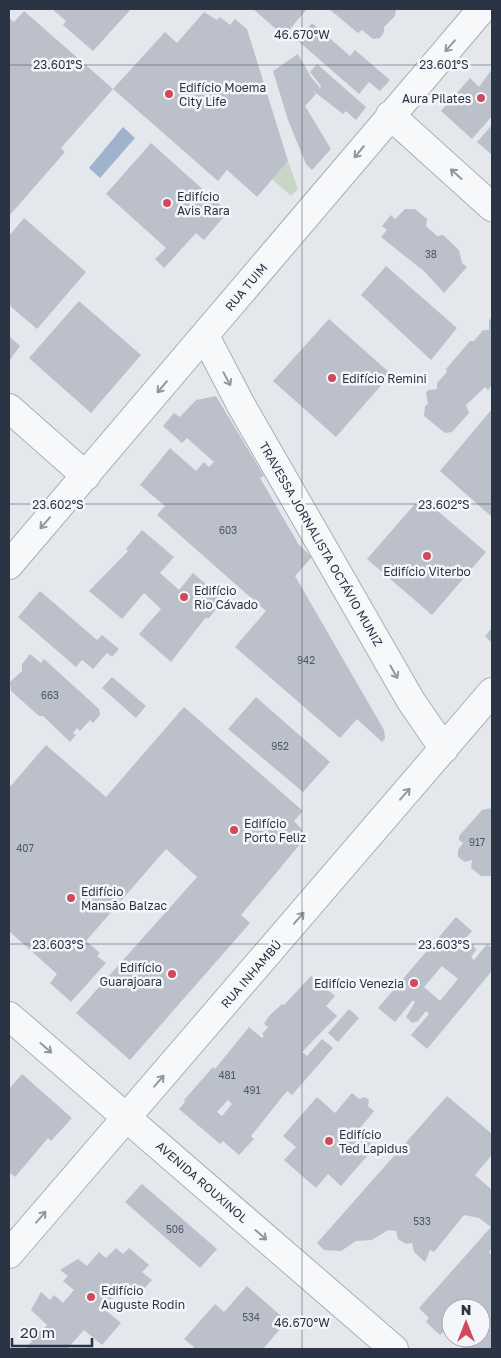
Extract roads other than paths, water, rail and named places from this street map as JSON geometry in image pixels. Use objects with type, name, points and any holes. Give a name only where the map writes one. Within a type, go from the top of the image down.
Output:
[{"type":"street","name":"RUA TUIM","points":[[9,564],[86,476],[390,115],[482,9]]},
{"type":"street","points":[[390,115],[492,207]]},
{"type":"street","name":"TRAVESSA JORNALISTA OCTÁVIO MUNIZ","points":[[204,336],[241,405],[406,692],[444,749]]},
{"type":"street","points":[[9,408],[86,476]]},
{"type":"street","name":"RUA INHAMBÚ","points":[[9,1254],[492,692]]},
{"type":"street","name":"AVENIDA ROUXINOL","points":[[9,1016],[394,1349]]},
{"type":"water","points":[[123,127],[135,138],[100,178],[89,168]]},
{"type":"place","name":"Edifício Moema City Life","points":[[169,94]]},
{"type":"place","name":"Aura Pilates","points":[[481,98]]},
{"type":"place","name":"Edifício Avis Rara","points":[[167,203]]},
{"type":"place","name":"Edifício Remini","points":[[332,378]]},
{"type":"place","name":"Edifício Viterbo","points":[[427,556]]},
{"type":"place","name":"Edifício Rio Cávado","points":[[184,597]]},
{"type":"place","name":"Edifício Porto Feliz","points":[[234,830]]},
{"type":"place","name":"Edifício Mansão Balzac","points":[[71,898]]},
{"type":"place","name":"Edifício Guarajoara","points":[[172,974]]},
{"type":"place","name":"Edifício Venezia","points":[[414,983]]},
{"type":"place","name":"Edifício Ted Lapidus","points":[[329,1141]]},
{"type":"place","name":"Edifício Auguste Rodin","points":[[91,1297]]}]
